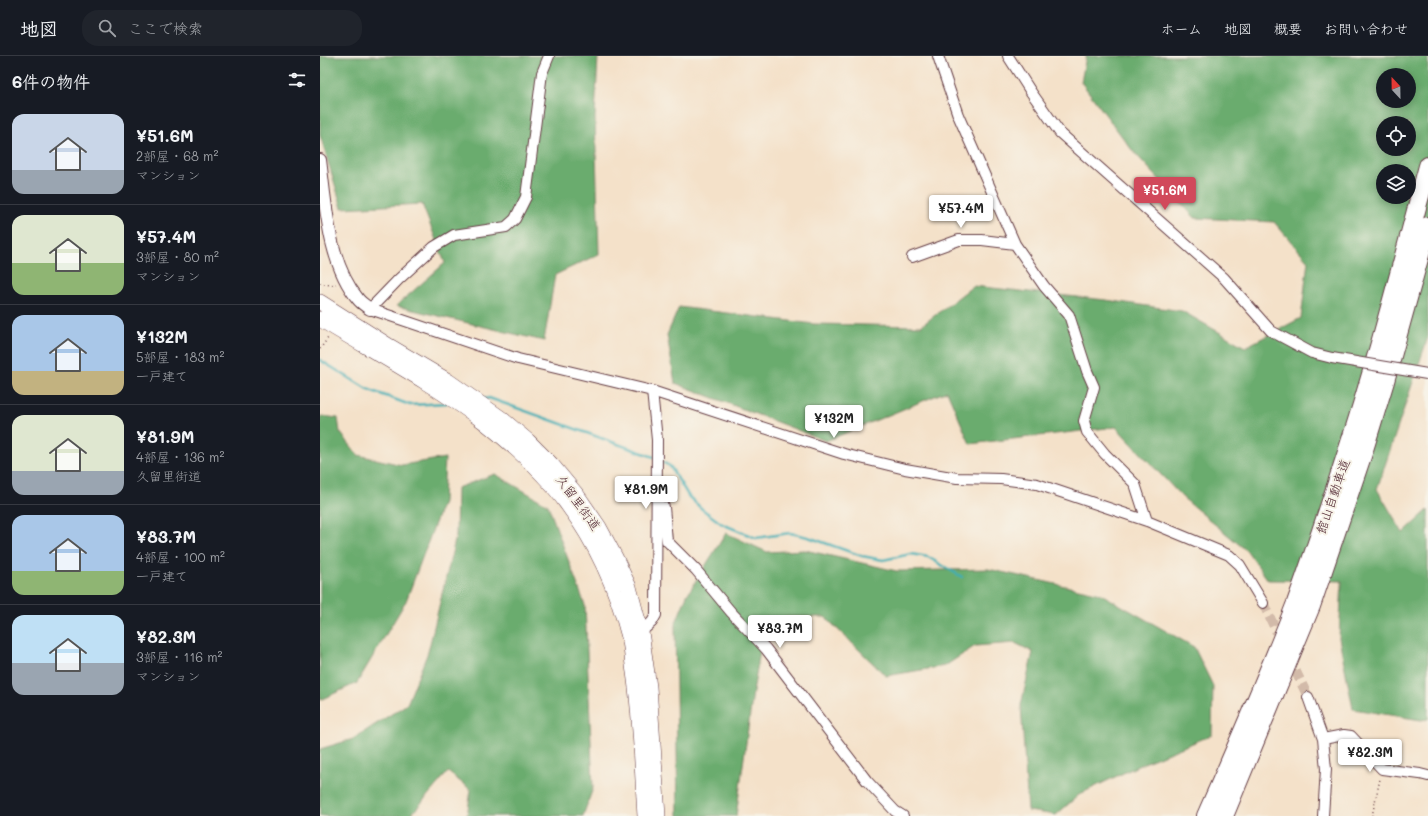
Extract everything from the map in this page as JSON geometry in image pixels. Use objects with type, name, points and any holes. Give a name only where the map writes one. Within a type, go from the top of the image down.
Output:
[{"type":"highway","name":"館山自動車道","points":[[1206,816],[1274,657],[1296,602],[1325,519],[1348,451],[1370,376],[1428,166]]},
{"type":"highway","name":"館山自動車道","points":[[1224,816],[1311,606],[1362,456],[1383,388],[1428,226]]},
{"type":"main road","name":"久留里街道","points":[[320,302],[389,346],[448,381],[502,419],[528,441],[552,465],[577,495],[599,527],[629,587],[641,632],[649,687],[658,816]]},
{"type":"main road","name":"久留里街道","points":[[320,319],[438,390],[483,421],[543,475],[567,504],[603,564],[615,594],[629,638],[637,693],[645,816]]},
{"type":"street","points":[[370,309],[398,279],[434,247],[454,235],[506,227],[515,220],[526,197],[542,73],[549,56]]},
{"type":"street","points":[[938,56],[958,115],[1015,244],[1044,286],[1069,315],[1087,371],[1094,387],[1084,421],[1087,432],[1104,454],[1135,484],[1147,521]]},
{"type":"street","points":[[1008,56],[1060,133],[1224,278],[1271,331],[1312,353],[1332,358],[1428,374]]},
{"type":"street","points":[[320,160],[336,261],[347,283],[358,299],[370,309],[518,359],[652,391],[844,454],[905,469],[957,478],[1001,479],[1037,484],[1147,521],[1229,555],[1240,566],[1263,603]]},
{"type":"street","points":[[912,257],[959,240],[982,240],[1015,244]]},
{"type":"street","points":[[641,632],[652,622],[656,615],[657,440],[652,391]]},
{"type":"street","points":[[657,504],[664,507],[667,541],[696,570],[731,612],[766,649],[868,781],[895,811],[902,816]]},
{"type":"street","points":[[1308,697],[1323,739],[1326,769],[1323,816]]},
{"type":"street","points":[[1323,739],[1344,735],[1351,736],[1382,769],[1428,776]]},
{"type":"path","points":[[320,283],[330,285],[347,283]]},
{"type":"path","points":[[320,349],[335,328]]},
{"type":"path","points":[[1372,816],[1382,769]]},
{"type":"green space","points":[[320,56],[598,56],[595,118],[599,254],[555,275],[544,341],[396,306],[445,263],[422,204],[342,208],[320,135]]},
{"type":"green space","points":[[1086,56],[1428,56],[1428,337],[1377,489],[1403,533],[1428,510],[1428,719],[1421,720],[1353,709],[1339,638],[1342,581],[1268,580],[1247,551],[1182,497],[1116,427],[970,444],[947,391],[826,441],[675,383],[667,335],[679,307],[814,324],[921,326],[973,286],[1106,300],[1182,311],[1245,347],[1301,318],[1308,261],[1274,222],[1195,218],[1132,150],[1081,82]]},
{"type":"green space","points":[[320,417],[338,418],[340,432],[358,455],[402,465],[445,458],[443,502],[406,601],[357,683],[320,700]]},
{"type":"green space","points":[[495,474],[548,505],[585,605],[593,788],[583,816],[467,816],[471,790],[448,772],[410,816],[320,816],[320,749],[353,739],[407,704],[428,652],[456,536],[457,488]]},
{"type":"green space","points":[[726,533],[767,552],[805,550],[897,571],[988,569],[1101,594],[1194,647],[1213,686],[1212,735],[1144,763],[1080,794],[1056,815],[1028,811],[1021,705],[1033,652],[1015,643],[975,646],[945,666],[886,676],[825,617],[766,617],[753,692],[736,816],[678,816],[675,625],[687,595]]},
{"type":"waterway","points":[[320,360],[367,389],[410,405],[447,403]]},
{"type":"waterway","points":[[484,399],[489,398],[654,457]]},
{"type":"waterway","points":[[660,461],[670,466],[689,497],[702,509],[722,524],[756,538],[790,533],[808,537],[862,556],[883,560],[911,554],[928,557],[962,577]]},
{"type":"tunnel","points":[[1263,603],[1281,641]]},
{"type":"tunnel","points":[[1289,657],[1308,697]]}]
